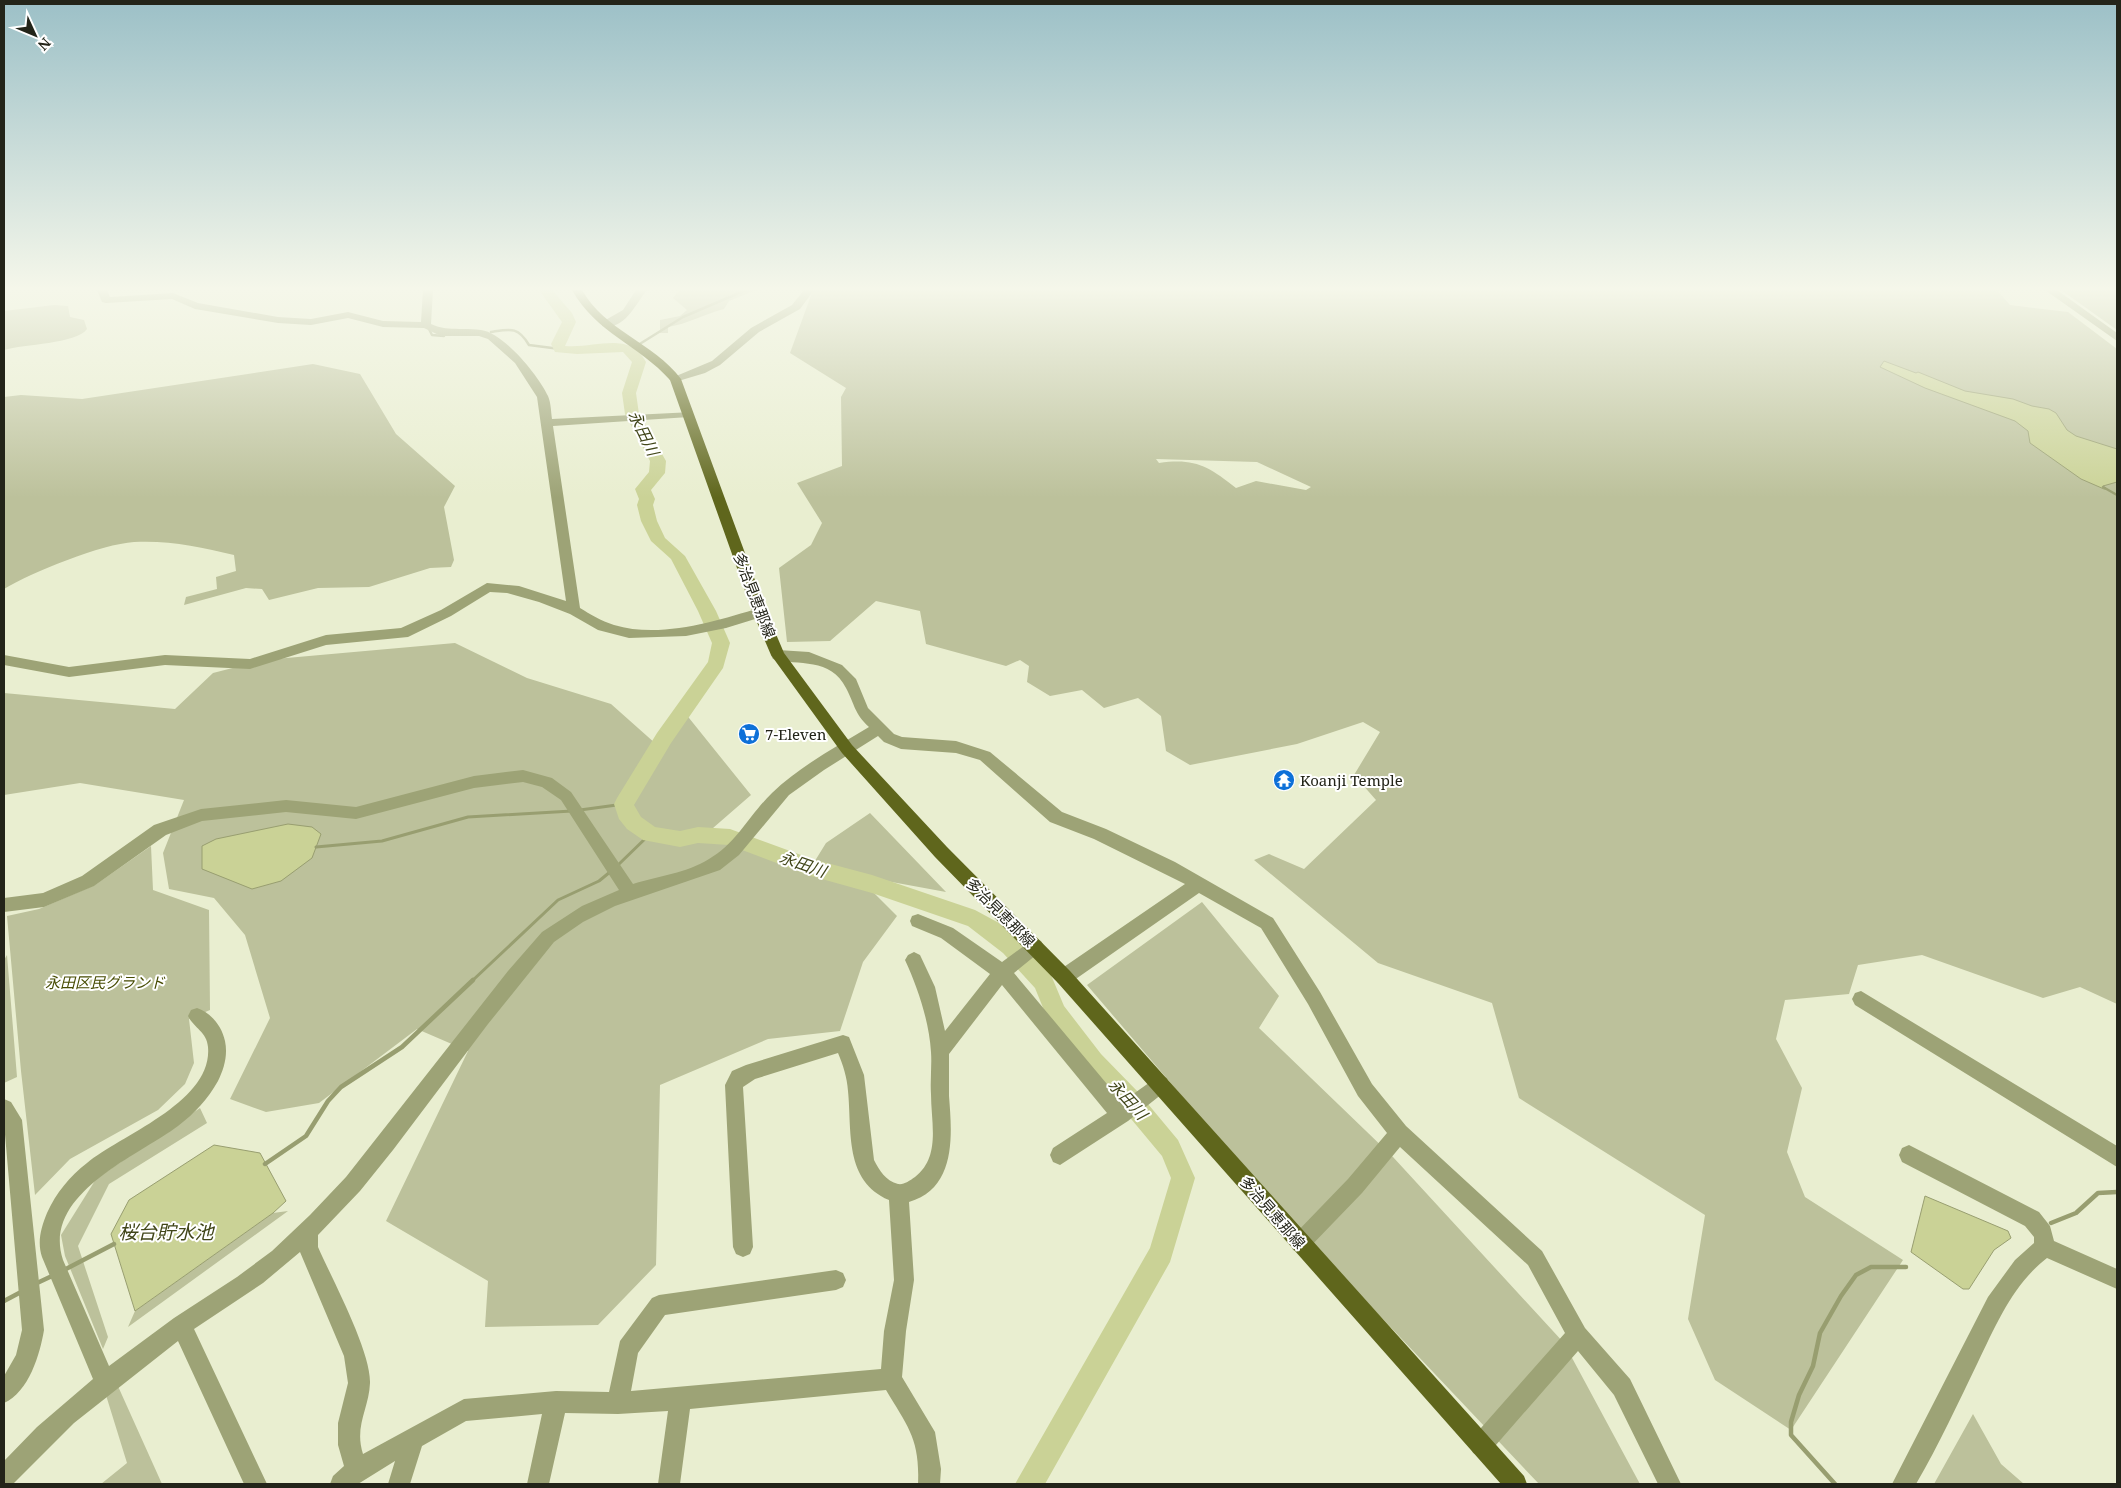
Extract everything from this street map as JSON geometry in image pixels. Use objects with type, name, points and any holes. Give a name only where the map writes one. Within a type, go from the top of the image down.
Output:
[{"type":"main road","name":"多治見恵那線","points":[[657,359],[675,379],[760,613],[778,655],[847,749],[941,852],[1033,948],[1064,977],[1156,1087],[1300,1243],[1516,1484]]},
{"type":"street","points":[[515,359],[524,367],[543,397],[572,592],[573,610]]},
{"type":"street","points":[[675,379],[701,371],[720,359]]},
{"type":"street","points":[[547,423],[689,414]]},
{"type":"street","points":[[4,660],[69,672],[165,660],[250,664],[326,640],[403,633],[446,613],[487,588],[494,587],[511,588],[573,610],[593,622],[627,634],[647,635],[721,624],[760,613]]},
{"type":"street","points":[[778,655],[806,658],[830,664],[837,668],[852,686],[862,711],[888,738],[901,743],[956,747],[984,756],[1056,817],[1100,834],[1169,867],[1256,915],[1272,929],[1366,1090],[1399,1133],[1535,1258],[1578,1335],[1622,1387],[1670,1484]]},
{"type":"street","points":[[4,1477],[66,1413],[181,1326],[278,1259],[308,1230],[365,1167],[548,937],[581,915],[630,893],[675,880],[715,864],[732,849],[783,791],[880,728]]},
{"type":"street","points":[[4,905],[44,900],[88,881],[160,830],[201,816],[286,806],[356,812],[502,777],[523,776],[547,782],[566,796],[630,893]]},
{"type":"street","points":[[1064,977],[1199,884]]},
{"type":"street","points":[[918,921],[947,933],[1004,970],[1124,1113]]},
{"type":"street","points":[[940,1051],[1004,970],[1033,948]]},
{"type":"street","points":[[743,1247],[734,1085],[739,1077],[752,1071],[843,1043],[855,1075],[864,1159],[874,1179],[887,1192],[899,1194],[911,1192],[925,1181],[935,1168],[941,1151],[943,1132],[940,1095],[940,1051],[926,987],[914,960]]},
{"type":"street","points":[[1861,999],[2117,1157]]},
{"type":"street","points":[[105,1382],[49,1248],[51,1226],[70,1190],[86,1174],[171,1120],[191,1102],[207,1083],[217,1060],[218,1045],[215,1033],[197,1016]]},
{"type":"street","points":[[1060,1155],[1124,1113],[1156,1087]]},
{"type":"street","points":[[4,1108],[13,1120],[34,1330],[31,1350],[22,1369],[4,1392]]},
{"type":"street","points":[[1300,1243],[1355,1186],[1399,1133]]},
{"type":"street","points":[[1909,1155],[2032,1219],[2043,1234],[2045,1247]]},
{"type":"street","points":[[899,1194],[904,1280],[895,1331],[892,1379],[924,1432],[930,1469],[929,1484]]},
{"type":"street","points":[[308,1230],[308,1246],[354,1356],[359,1383],[350,1423],[349,1477]]},
{"type":"street","points":[[2045,1247],[2117,1279]]},
{"type":"street","points":[[1904,1484],[1996,1304],[2029,1257],[2045,1247]]},
{"type":"street","points":[[618,1403],[628,1349],[658,1304],[836,1280]]},
{"type":"street","points":[[181,1326],[256,1484]]},
{"type":"street","points":[[1481,1445],[1578,1335]]},
{"type":"street","points":[[349,1477],[464,1410],[556,1402],[618,1403],[680,1399],[892,1379]]},
{"type":"street","points":[[670,1484],[680,1399]]},
{"type":"street","points":[[538,1484],[556,1402]]},
{"type":"street","points":[[399,1484],[414,1439]]},
{"type":"green space","points":[[800,359],[2117,359],[2117,1004],[2080,987],[2043,998],[1922,955],[1858,965],[1849,994],[1785,1000],[1776,1039],[1802,1088],[1787,1152],[1805,1197],[1903,1260],[1791,1430],[1715,1380],[1688,1319],[1705,1215],[1519,1098],[1492,1003],[1378,963],[1254,860],[1269,854],[1304,869],[1376,800],[1354,775],[1380,732],[1363,722],[1297,744],[1190,765],[1166,751],[1161,716],[1138,698],[1104,708],[1082,690],[1050,696],[1027,682],[1029,666],[1020,660],[1006,666],[926,644],[920,611],[876,601],[830,641],[787,642],[779,568],[811,545],[822,523],[797,483],[842,466],[841,397],[846,388]],"holes":[[[1156,459],[1257,462],[1311,487],[1306,490],[1256,481],[1236,488],[1217,474],[1200,465],[1182,462],[1159,463]]]},
{"type":"green space","points":[[313,364],[360,374],[396,434],[455,486],[444,507],[454,560],[451,567],[430,568],[369,587],[318,588],[269,600],[262,589],[246,588],[184,605],[186,597],[217,589],[216,577],[236,571],[234,555],[172,543],[134,542],[86,553],[16,582],[4,589],[4,397],[21,395],[82,399]]},
{"type":"green space","points":[[455,643],[527,678],[611,704],[656,744],[659,749],[685,713],[751,795],[713,828],[813,864],[826,843],[870,813],[946,892],[832,871],[864,883],[897,916],[863,962],[840,1031],[768,1039],[660,1085],[656,1265],[598,1325],[485,1327],[488,1281],[386,1221],[468,1051],[417,1029],[319,1103],[266,1112],[230,1099],[270,1018],[245,935],[214,898],[169,889],[163,853],[184,800],[80,783],[4,795],[4,693],[175,709],[213,673],[264,660]]},
{"type":"green space","name":"永田区民グランド","points":[[151,846],[153,890],[209,910],[210,1010],[189,1019],[194,1063],[185,1084],[158,1110],[70,1159],[35,1195],[21,1071],[7,916],[39,909],[95,885]]},
{"type":"green space","points":[[1202,902],[1279,996],[1259,1028],[1393,1157],[1564,1343],[1640,1484],[1539,1484],[1275,1205],[1087,985]]},
{"type":"green space","points":[[7,955],[17,1077],[4,1083],[4,960]]},
{"type":"green space","points":[[200,1108],[207,1123],[109,1184],[78,1246],[108,1337],[103,1349],[65,1256],[61,1235],[96,1179]]},
{"type":"green space","points":[[288,1211],[128,1327],[135,1311],[273,1213]]},
{"type":"green space","points":[[117,1384],[162,1484],[101,1484],[127,1463],[105,1392]]},
{"type":"green space","points":[[1973,1414],[2001,1464],[2024,1484],[1934,1484]]},
{"type":"water","points":[[1884,361],[1965,391],[2013,399],[2032,406],[2049,409],[2056,413],[2067,430],[2076,436],[2117,449],[2117,482],[2103,486],[2107,489],[2104,489],[2081,479],[2030,443],[2028,431],[2015,421],[1925,388],[1880,367]]},
{"type":"water","points":[[288,824],[312,827],[321,834],[312,858],[281,881],[252,889],[202,869],[202,846],[216,839]]},
{"type":"water","name":"桜台貯水池","points":[[214,1145],[260,1153],[286,1201],[273,1213],[135,1311],[111,1234],[129,1200]]},
{"type":"water","points":[[1925,1196],[2008,1231],[2011,1238],[1994,1250],[1969,1289],[1963,1289],[1911,1252]]},
{"type":"waterway","name":"永田川","points":[[638,359],[639,362],[629,393],[632,414],[658,461],[657,473],[643,489],[647,499],[645,505],[649,521],[659,541],[677,556],[707,611],[721,643],[717,663],[664,738],[624,804],[626,813],[634,823],[650,834],[680,839],[698,835],[730,837],[811,867],[872,884],[975,919],[992,930],[1011,946],[1043,982],[1056,1013],[1093,1062],[1130,1100],[1170,1148],[1183,1178],[1161,1253],[1029,1484]]},
{"type":"waterway","points":[[2103,487],[2117,495]]},
{"type":"waterway","points":[[580,810],[624,804]]},
{"type":"waterway","points":[[316,847],[382,841],[468,817],[572,811]]},
{"type":"waterway","points":[[617,866],[650,834]]},
{"type":"waterway","points":[[472,981],[558,900],[599,881],[610,872]]},
{"type":"waterway","points":[[265,1164],[306,1136],[328,1101],[341,1087],[402,1047],[473,980]]},
{"type":"waterway","points":[[2051,1223],[2076,1213],[2098,1193],[2117,1192]]},
{"type":"waterway","points":[[64,1270],[114,1244]]},
{"type":"waterway","points":[[1835,1484],[1791,1435],[1791,1422],[1799,1395],[1813,1366],[1820,1333],[1841,1296],[1856,1275],[1871,1267],[1906,1267]]},
{"type":"waterway","points":[[35,1284],[52,1276]]},
{"type":"waterway","points":[[4,1301],[21,1292]]},
{"type":"place","name":"7-Eleven","points":[[749,734]]},
{"type":"place","name":"Koanji Temple","points":[[1284,780]]}]
